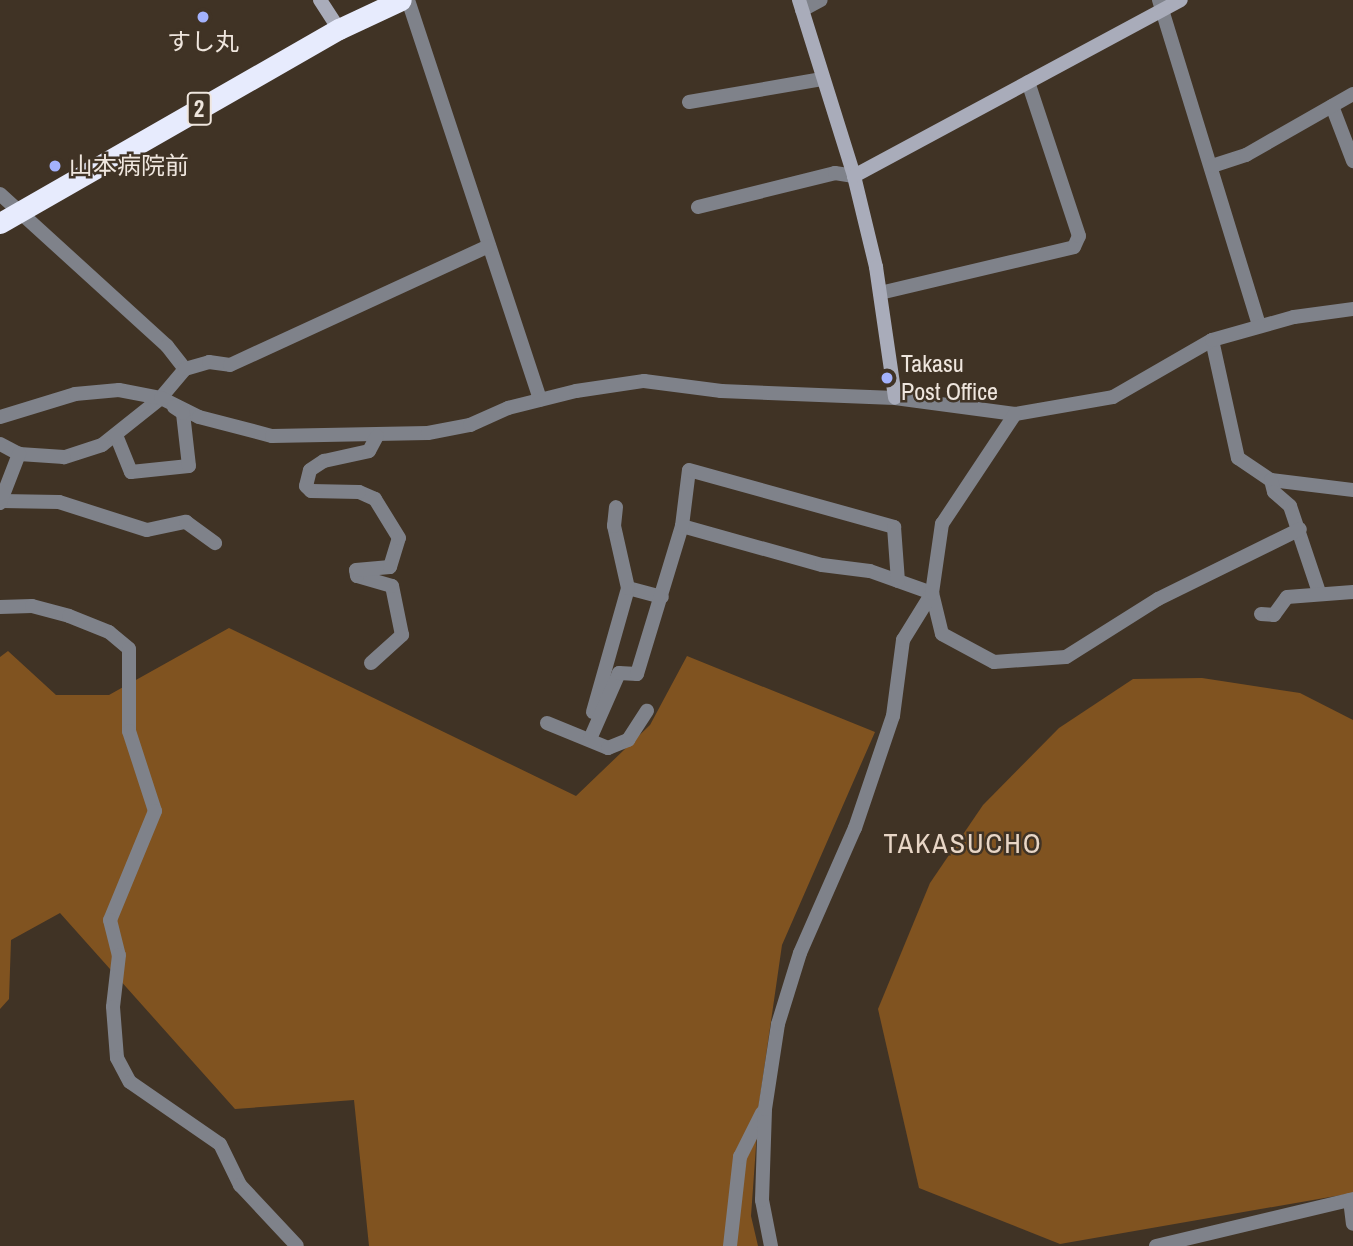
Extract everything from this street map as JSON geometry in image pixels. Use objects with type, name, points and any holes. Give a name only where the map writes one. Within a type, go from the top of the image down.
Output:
[{"type":"highway","name":"2","points":[[9,218],[339,29],[401,0]]},
{"type":"street","points":[[320,0],[339,29]]},
{"type":"street","points":[[408,0],[540,400]]},
{"type":"street","points":[[821,0],[800,5],[821,79],[854,176],[880,293],[895,398]]},
{"type":"street","points":[[698,207],[835,173],[854,176],[1028,82],[1161,5],[1181,0]]},
{"type":"street","points":[[1161,5],[1259,326]]},
{"type":"street","points":[[689,102],[821,79]]},
{"type":"street","points":[[880,293],[1074,247],[1079,236],[1028,82]]},
{"type":"street","points":[[1212,166],[1246,155],[1353,94]]},
{"type":"street","points":[[1332,106],[1353,161]]},
{"type":"street","points":[[0,194],[9,218],[167,346],[185,369]]},
{"type":"street","points":[[0,444],[19,454],[65,457],[102,445],[161,398],[185,369],[209,362],[230,365],[489,246]]},
{"type":"street","points":[[0,416],[75,394],[119,390],[161,398],[199,417],[272,436],[377,436],[470,425],[508,408],[644,381],[721,391],[895,398],[1014,414],[1113,397],[1212,340],[1259,326],[1353,309]]},
{"type":"street","points":[[1212,340],[1238,458],[1270,480],[1300,529],[1319,592]]},
{"type":"street","points":[[116,435],[131,472],[189,467],[183,413],[161,398]]},
{"type":"street","points":[[1014,414],[942,524],[932,593],[942,634],[963,648],[994,662],[1066,657],[1158,599],[1300,529]]},
{"type":"street","points":[[371,663],[402,635],[392,586],[357,576],[356,570],[390,567],[399,538],[375,499],[359,492],[311,491],[306,486],[310,470],[324,461],[369,451],[377,436]]},
{"type":"street","points":[[19,454],[1,502],[59,502],[147,530],[186,522],[215,543]]},
{"type":"street","points":[[586,737],[620,673],[637,674],[682,526],[690,470],[894,527],[898,581]]},
{"type":"street","points":[[1270,480],[1353,490]]},
{"type":"street","points":[[586,737],[628,588],[614,526],[615,507]]},
{"type":"street","points":[[682,526],[822,565],[870,571],[932,593]]},
{"type":"street","points":[[628,588],[662,597]]},
{"type":"street","points":[[1262,614],[1274,615],[1287,597],[1319,592],[1353,592]]},
{"type":"street","points":[[771,1246],[762,1200],[765,1109],[778,1024],[800,953],[855,828],[894,716],[903,640],[932,593]]},
{"type":"street","points":[[0,607],[32,606],[69,616],[108,632],[129,649],[129,731],[155,811],[110,920],[119,955],[113,1007],[117,1058],[130,1082],[220,1143],[240,1185],[297,1246]]},
{"type":"street","points":[[547,723],[608,748],[628,740],[648,711]]},
{"type":"street","points":[[730,1246],[740,1157],[765,1109]]},
{"type":"street","points":[[1156,1246],[1351,1199],[1352,1221]]},
{"type":"shaded area","points":[[229,628],[576,796],[650,725],[687,656],[875,732],[782,945],[759,1104],[751,1216],[758,1246],[369,1246],[354,1100],[235,1109],[60,913],[11,940],[9,999],[0,1009],[0,657],[8,651],[56,695],[109,695]]},
{"type":"shaded area","points":[[1202,678],[1300,693],[1353,720],[1353,1193],[1060,1244],[919,1188],[878,1009],[930,883],[983,805],[1059,728],[1133,679]]},
{"type":"place","name":"すし丸","points":[[203,17]]},
{"type":"place","name":"山本病院前","points":[[55,166]]},
{"type":"place","name":"Takasu Post Office","points":[[887,378]]},
{"type":"district","name":"TAKASUCHO","points":[[963,843]]}]
